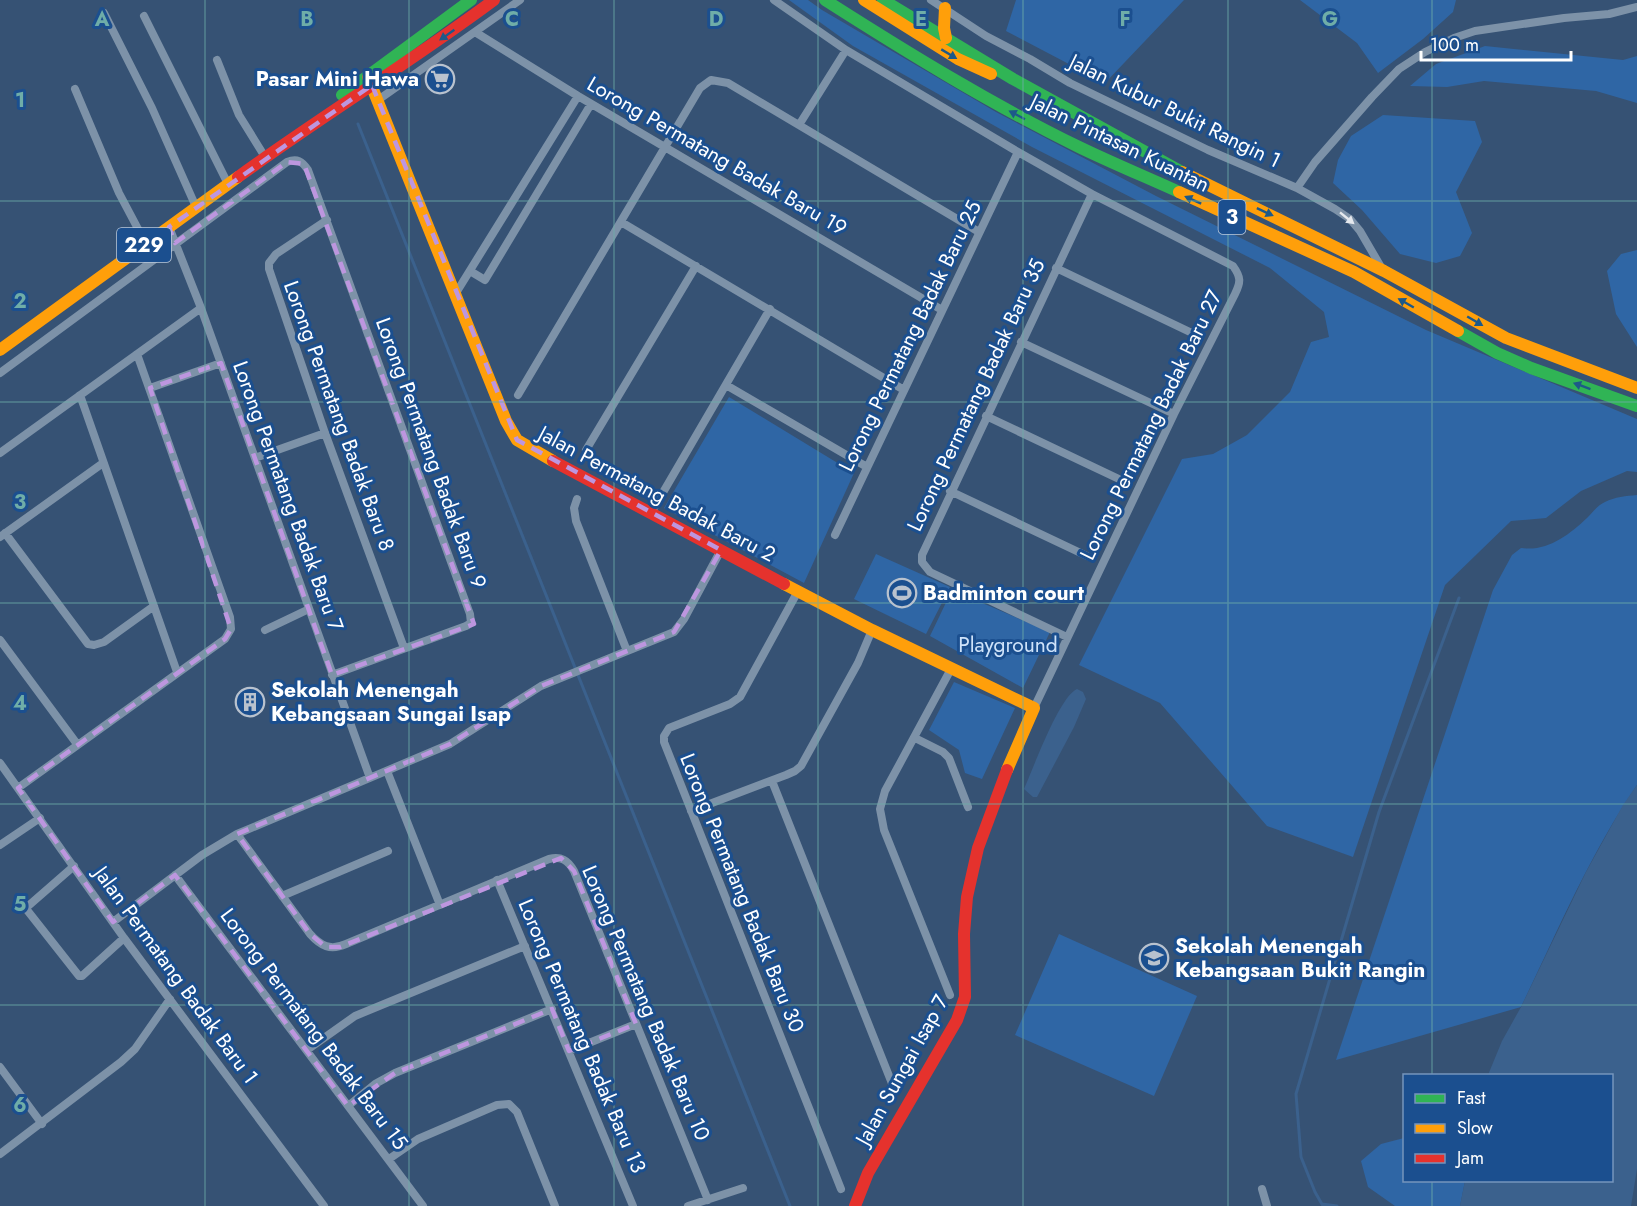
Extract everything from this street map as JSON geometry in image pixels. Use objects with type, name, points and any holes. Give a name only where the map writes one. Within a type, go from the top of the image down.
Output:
[{"type":"main road","name":"229","points":[[0,350],[288,141],[330,115],[471,0]]},
{"type":"main road","name":"229","points":[[370,81],[446,36],[494,0]]},
{"type":"main road","name":"Jalan Pintasan Kuantan","points":[[825,0],[916,58],[1079,147],[1354,272],[1437,321],[1506,357],[1637,406]]},
{"type":"main road","points":[[864,0],[958,59],[989,73],[1013,79]]},
{"type":"main road","name":"Jalan Pintasan Kuantan","points":[[883,0],[1013,79],[1177,170],[1384,271],[1506,338],[1637,388]]},
{"type":"main road","points":[[945,8],[946,38]]},
{"type":"main road","name":"Jalan Permatang Badak Baru 2","points":[[370,81],[506,421],[517,440],[590,482],[872,630],[1034,708]]},
{"type":"main road","name":"Jalan Sungai Isap 7","points":[[855,1206],[868,1173],[962,1009],[965,991],[966,914],[970,885],[999,788],[1034,708]]},
{"type":"street","points":[[378,100],[520,0]]},
{"type":"street","name":"Lorong Permatang Badak Baru 27","points":[[774,0],[846,50],[1018,152],[1092,194],[1233,266],[1239,274],[1238,288],[1174,414],[1034,708]]},
{"type":"street","name":"Jalan Kubur Bukit Rangin 1","points":[[931,0],[986,36],[1070,83],[1208,150],[1297,188],[1350,219],[1360,231],[1384,271]]},
{"type":"street","points":[[1297,188],[1315,162],[1372,97],[1399,69],[1425,52],[1475,31],[1609,14],[1637,7]]},
{"type":"street","points":[[104,13],[152,108],[196,207]]},
{"type":"street","points":[[144,16],[228,184]]},
{"type":"street","name":"Lorong Permatang Badak Baru 19","points":[[475,32],[591,104],[942,310]]},
{"type":"street","points":[[799,125],[846,50]]},
{"type":"street","points":[[217,60],[239,115],[265,158]]},
{"type":"street","points":[[518,395],[700,88],[711,80],[728,83],[980,232]]},
{"type":"street","points":[[75,89],[119,194],[146,244]]},
{"type":"street","points":[[456,293],[578,96]]},
{"type":"street","points":[[470,271],[484,280],[591,104]]},
{"type":"street","name":"Lorong Permatang Badak Baru 25","points":[[835,536],[1018,152]]},
{"type":"street","name":"Lorong Permatang Badak Baru 9","points":[[175,243],[287,162],[299,160],[308,170],[470,614],[471,623],[332,675]]},
{"type":"street","name":"Lorong Permatang Badak Baru 35","points":[[1067,637],[930,572],[922,562],[923,548],[1092,194]]},
{"type":"street","name":"Lorong Permatang Badak Baru 8","points":[[327,220],[276,254],[269,263],[271,277],[404,648]]},
{"type":"street","points":[[621,222],[904,390]]},
{"type":"street","name":"Lorong Permatang Badak Baru 7","points":[[169,227],[201,308],[370,778]]},
{"type":"street","points":[[0,373],[175,243]]},
{"type":"street","points":[[586,450],[696,266]]},
{"type":"street","points":[[1056,268],[1192,333]]},
{"type":"street","points":[[0,453],[201,308]]},
{"type":"street","points":[[651,513],[770,309]]},
{"type":"street","points":[[1021,342],[1174,414]]},
{"type":"street","points":[[18,788],[229,634],[232,623],[137,354]]},
{"type":"street","points":[[150,388],[221,363]]},
{"type":"street","points":[[726,385],[867,467]]},
{"type":"street","points":[[80,395],[177,672]]},
{"type":"street","points":[[986,416],[1121,480]]},
{"type":"street","points":[[255,458],[326,433]]},
{"type":"street","points":[[103,463],[2,535],[88,644],[104,642],[154,606]]},
{"type":"street","points":[[950,491],[1087,556]]},
{"type":"street","points":[[577,500],[574,508],[576,521],[627,651]]},
{"type":"street","points":[[113,922],[218,844],[237,834],[450,744],[541,686],[667,636],[680,626],[721,550]]},
{"type":"street","name":"Lorong Permatang Badak Baru 30","points":[[798,591],[740,697],[730,704],[674,726],[666,732],[664,742],[841,1189]]},
{"type":"street","points":[[265,630],[309,609]]},
{"type":"street","points":[[691,811],[795,771],[806,759],[858,663],[872,630]]},
{"type":"street","points":[[0,640],[77,744]]},
{"type":"street","points":[[950,995],[881,819],[880,808],[885,790],[951,669]]},
{"type":"street","points":[[915,738],[950,758],[968,807]]},
{"type":"street","name":"Jalan Permatang Badak Baru 1","points":[[2,769],[40,818],[124,938],[324,1206]]},
{"type":"street","points":[[387,771],[440,905]]},
{"type":"street","points":[[772,781],[895,1091]]},
{"type":"street","points":[[0,845],[40,818]]},
{"type":"street","name":"Lorong Permatang Badak Baru 10","points":[[237,834],[315,940],[321,945],[333,948],[549,859],[566,861],[574,872],[708,1200]]},
{"type":"street","points":[[282,896],[388,851]]},
{"type":"street","points":[[74,866],[27,907],[27,910],[79,976],[82,976],[124,938]]},
{"type":"street","name":"Lorong Permatang Badak Baru 15","points":[[175,875],[423,1206]]},
{"type":"street","name":"Lorong Permatang Badak Baru 13","points":[[497,880],[633,1206]]},
{"type":"street","points":[[307,1050],[355,1016],[525,946]]},
{"type":"street","points":[[0,1154],[121,1062],[135,1049],[170,999]]},
{"type":"street","points":[[348,1106],[375,1084],[395,1073],[552,1009]]},
{"type":"street","points":[[569,1051],[636,1024]]},
{"type":"street","points":[[0,1067],[42,1124]]},
{"type":"street","points":[[389,1159],[418,1139],[497,1105],[509,1104],[517,1112],[555,1206]]},
{"type":"street","points":[[688,1206],[743,1188]]},
{"type":"street","points":[[1262,1189],[1267,1206]]},
{"type":"highlighted area","points":[[372,85],[517,440],[721,550],[674,632],[541,686],[450,744],[237,834],[310,934],[326,947],[340,947],[561,858],[574,871],[636,1024],[569,1051],[552,1009],[395,1073],[348,1106],[175,875],[113,922],[18,788],[225,639],[231,629],[150,388],[221,363],[332,675],[474,624],[304,164],[287,162],[175,243],[169,227]]},
{"type":"green space","points":[[789,0],[808,0],[996,112],[1156,196],[1426,330],[1637,419],[1637,472],[1627,471],[1581,491],[1546,518],[1511,521],[1445,585],[1353,857],[1267,826],[1160,703],[1079,665],[1182,459],[1213,454],[1247,435],[1290,392],[1311,342],[1329,337],[1324,312],[1270,268],[1032,147],[853,46]]},
{"type":"green space","points":[[1016,0],[1184,0],[1105,83],[1006,31]]},
{"type":"green space","points":[[1300,0],[1456,0],[1453,12],[1423,39],[1378,73],[1357,43]]},
{"type":"green space","points":[[1485,46],[1623,60],[1637,56],[1637,103],[1596,91],[1484,81],[1447,87],[1410,86],[1436,64]]},
{"type":"green space","points":[[1383,115],[1475,121],[1482,142],[1456,192],[1472,233],[1460,256],[1436,263],[1400,254],[1362,210],[1333,183],[1338,160],[1351,136]]},
{"type":"green space","points":[[1637,250],[1637,347],[1616,314],[1607,271],[1621,254]]},
{"type":"green space","points":[[729,397],[854,473],[804,583],[664,508]]},
{"type":"green space","points":[[1637,495],[1637,785],[1589,866],[1521,1007],[1336,1060],[1493,590],[1512,555],[1521,548],[1531,549],[1549,545],[1573,530],[1602,503]]},
{"type":"green space","name":"Badminton court","points":[[876,554],[950,587],[926,634],[854,599]]},
{"type":"green space","name":"Playground","points":[[952,590],[1050,632],[1023,688],[930,636]]},
{"type":"green space","name":"Playground","points":[[954,682],[1015,708],[982,779],[965,773],[959,750],[929,730]]},
{"type":"green space","points":[[1059,934],[1197,996],[1154,1096],[1015,1035]]},
{"type":"green space","points":[[1403,1138],[1403,1182],[1465,1182],[1460,1206],[1395,1206],[1368,1187],[1361,1161],[1381,1144]]},
{"type":"shaded area","points":[[1077,689],[1083,692],[1086,699],[1037,797],[1033,797],[1024,789],[1062,705]]},
{"type":"shaded area","points":[[1637,785],[1637,1169],[1631,1206],[1460,1206],[1465,1182],[1613,1182],[1613,1074],[1488,1074],[1502,1041],[1521,1007],[1586,872],[1623,805]]},
{"type":"waterway","points":[[358,124],[790,1206]]},
{"type":"waterway","points":[[1323,1206],[1301,1157],[1296,1094],[1379,812],[1459,598]]},
{"type":"waterway","points":[[1322,1204],[1337,1206]]},
{"type":"traffic: fast","points":[[342,95],[471,0]]},
{"type":"traffic: fast","points":[[825,0],[982,96],[1079,147],[1179,192]]},
{"type":"traffic: fast","points":[[883,0],[1013,79],[1182,172]]},
{"type":"traffic: fast","points":[[1458,331],[1497,353],[1531,368],[1637,406]]},
{"type":"traffic: slow","points":[[864,0],[958,59],[991,74]]},
{"type":"traffic: slow","points":[[945,8],[946,38]]},
{"type":"traffic: slow","points":[[368,77],[506,421],[517,440],[553,461]]},
{"type":"traffic: slow","points":[[1182,172],[1384,271],[1506,338],[1637,388]]},
{"type":"traffic: slow","points":[[0,350],[238,177]]},
{"type":"traffic: slow","points":[[1179,192],[1354,272],[1458,331]]},
{"type":"traffic: slow","points":[[784,584],[872,630],[1034,708],[1007,770]]},
{"type":"traffic: jam","points":[[238,177],[494,0]]},
{"type":"traffic: jam","points":[[553,461],[784,584]]},
{"type":"traffic: jam","points":[[855,1206],[868,1173],[957,1020],[965,997],[964,934],[967,897],[978,848],[1007,770]]},
{"type":"place","name":"Pasar Mini Hawa","points":[[440,79]]},
{"type":"place","name":"Badminton court","points":[[902,593]]},
{"type":"place","name":"Sekolah Menengah Kebangsaan Sungai Isap","points":[[250,702]]},
{"type":"place","name":"Sekolah Menengah Kebangsaan Bukit Rangin","points":[[1154,958]]}]
